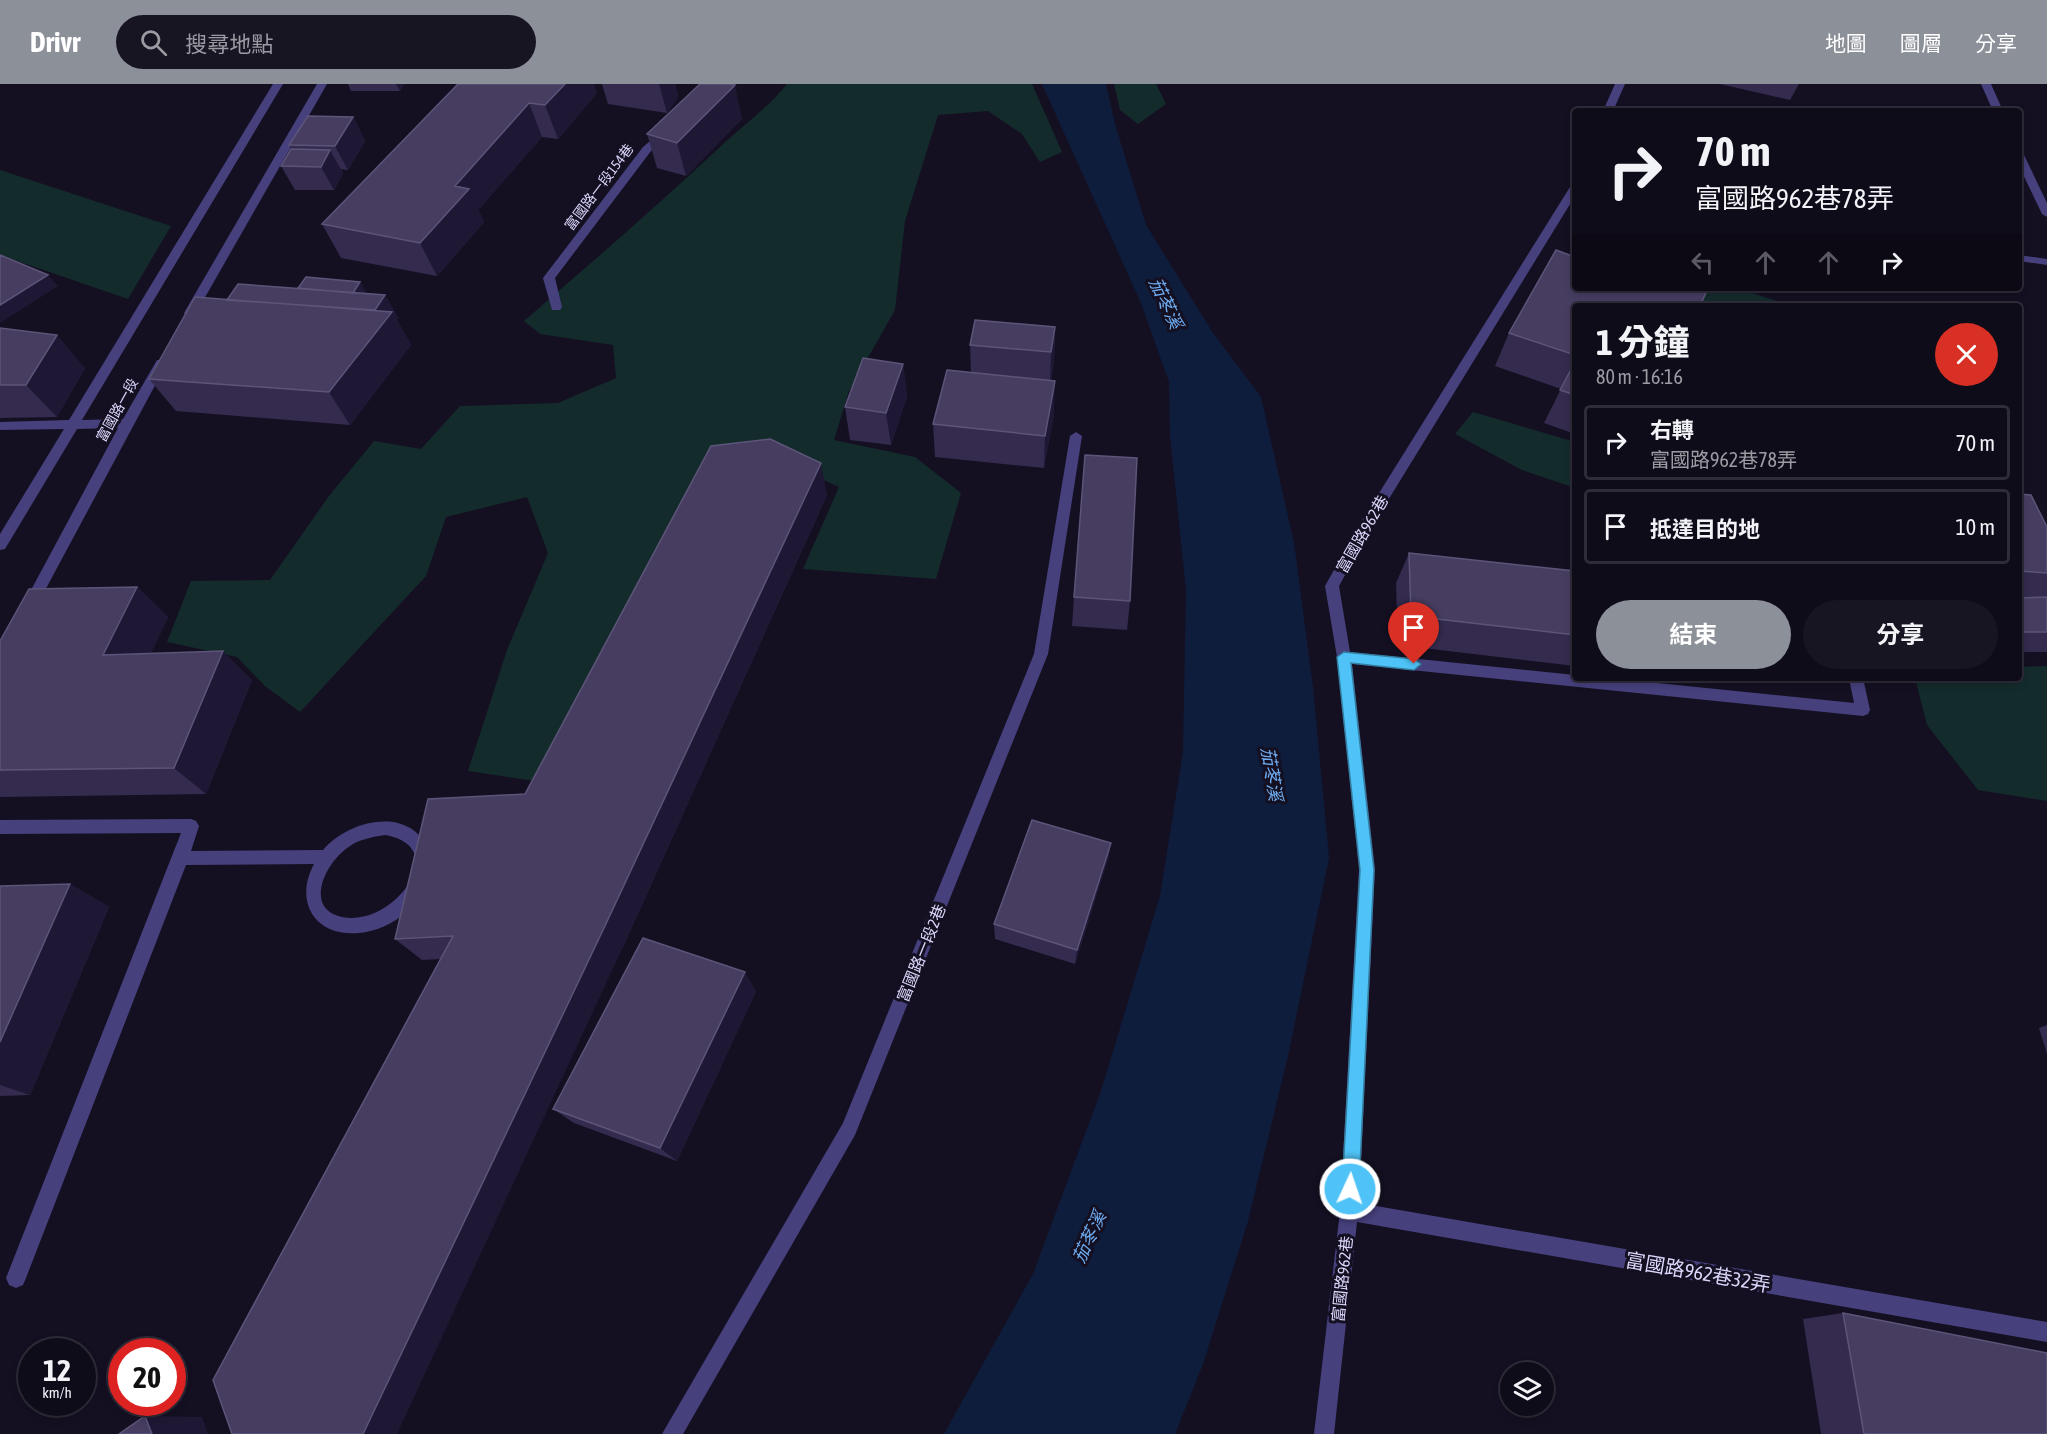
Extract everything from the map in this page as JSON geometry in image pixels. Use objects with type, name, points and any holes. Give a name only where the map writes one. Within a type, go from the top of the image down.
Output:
[{"type":"street","name":"富國路一段","points":[[0,545],[278,84]]},
{"type":"street","points":[[186,320],[322,84]]},
{"type":"street","points":[[1609,108],[1620,84]]},
{"type":"street","points":[[1986,84],[1997,108]]},
{"type":"street","name":"富國路一段154巷","points":[[556,307],[549,278],[647,149],[672,128]]},
{"type":"street","points":[[2022,161],[2047,214]]},
{"type":"street","name":"富國路962巷","points":[[1324,1434],[1349,1211],[1367,870],[1344,657],[1332,586],[1366,525],[1572,192]]},
{"type":"street","points":[[2022,258],[2047,262]]},
{"type":"street","name":"富國路一段","points":[[22,620],[126,423],[168,351]]},
{"type":"street","points":[[0,426],[126,423]]},
{"type":"street","name":"富國路一段2巷","points":[[672,1434],[849,1129],[858,1107],[1041,654],[1076,436]]},
{"type":"street","points":[[1344,657],[1572,680]]},
{"type":"street","points":[[1579,681],[1863,710],[1857,681]]},
{"type":"street","points":[[0,827],[191,826],[181,858],[16,1278]]},
{"type":"street","points":[[181,858],[326,857],[343,841],[364,831],[385,828],[404,832],[418,843],[424,858],[422,877],[412,896],[395,912],[373,923],[351,926],[331,922],[317,911],[312,894],[315,875],[326,857]]},
{"type":"street","name":"富國路962巷32弄","points":[[1349,1211],[2047,1332]]},
{"type":"green space","points":[[787,84],[1032,84],[1062,152],[1040,162],[1022,134],[988,111],[938,115],[905,221],[895,310],[849,391],[834,440],[915,457],[961,493],[936,579],[803,569],[839,487],[781,461],[549,783],[468,771],[507,650],[548,553],[527,497],[446,517],[426,576],[300,712],[265,686],[237,657],[167,642],[191,581],[270,580],[329,496],[374,441],[421,449],[460,406],[558,403],[616,378],[613,345],[540,334],[524,321],[763,109]]},
{"type":"green space","points":[[1114,84],[1156,84],[1166,104],[1138,124],[1120,110]]},
{"type":"green space","points":[[0,170],[171,226],[128,299],[0,255]]},
{"type":"green space","points":[[1676,291],[1746,291],[1784,303],[1706,303]]},
{"type":"green space","points":[[1473,412],[1572,441],[1572,487],[1522,470],[1455,434]]},
{"type":"green space","points":[[2047,666],[2047,801],[1978,790],[1927,725],[1916,681],[2022,681],[2022,667]]},
{"type":"water","name":"茄苳溪","points":[[1042,84],[1106,84],[1115,124],[1146,225],[1213,333],[1261,397],[1294,543],[1313,687],[1329,858],[1288,1056],[1248,1221],[1203,1364],[1175,1434],[944,1434],[1033,1274],[1101,1091],[1160,896],[1183,752],[1186,590],[1170,436],[1169,382],[1141,303]]},
{"type":"building","points":[[458,84],[565,84],[545,105],[529,103],[455,186],[469,189],[420,243],[322,224]]},
{"type":"building","points":[[700,84],[735,85],[677,143],[647,134]]},
{"type":"building","points":[[308,116],[353,117],[335,146],[289,145]]},
{"type":"building","points":[[291,149],[330,150],[321,167],[281,166]]},
{"type":"building","points":[[1556,250],[1572,256],[1572,291],[1707,291],[1701,303],[1572,303],[1572,354],[1509,333]]},
{"type":"building","points":[[0,255],[48,275],[0,305]]},
{"type":"building","points":[[306,277],[360,282],[353,293],[298,288]]},
{"type":"building","points":[[238,284],[385,295],[375,310],[227,300]]},
{"type":"building","points":[[195,297],[392,312],[329,392],[149,379]]},
{"type":"building","points":[[975,320],[1055,327],[1051,352],[970,345]]},
{"type":"building","points":[[0,328],[57,335],[26,385],[0,385]]},
{"type":"building","points":[[863,358],[903,364],[886,413],[845,407]]},
{"type":"building","points":[[1572,368],[1572,394],[1560,390]]},
{"type":"building","points":[[947,370],[1055,381],[1045,436],[933,424]]},
{"type":"building","points":[[770,439],[821,463],[604,928],[363,1434],[232,1434],[213,1380],[453,936],[395,939],[428,799],[525,794],[711,446]]},
{"type":"building","points":[[1085,455],[1137,458],[1130,601],[1074,597]]},
{"type":"building","points":[[2022,494],[2031,495],[2047,527],[2047,573],[2022,571]]},
{"type":"building","points":[[1409,553],[1572,571],[1572,635],[1411,616]]},
{"type":"building","points":[[137,587],[103,655],[223,651],[174,768],[0,770],[0,641],[29,589]]},
{"type":"building","points":[[2047,597],[2047,632],[2022,632],[2022,598]]},
{"type":"building","points":[[1032,820],[1111,843],[1077,950],[994,924]]},
{"type":"building","points":[[70,884],[0,1042],[0,886]]},
{"type":"building","points":[[643,938],[745,972],[660,1148],[553,1109]]},
{"type":"building","points":[[1843,1313],[2047,1353],[2047,1434],[1864,1434]]},
{"type":"building","points":[[145,1416],[152,1434],[119,1434]]},
{"type":"route","points":[[1350,1189],[1367,870],[1344,657],[1414,664]]}]
